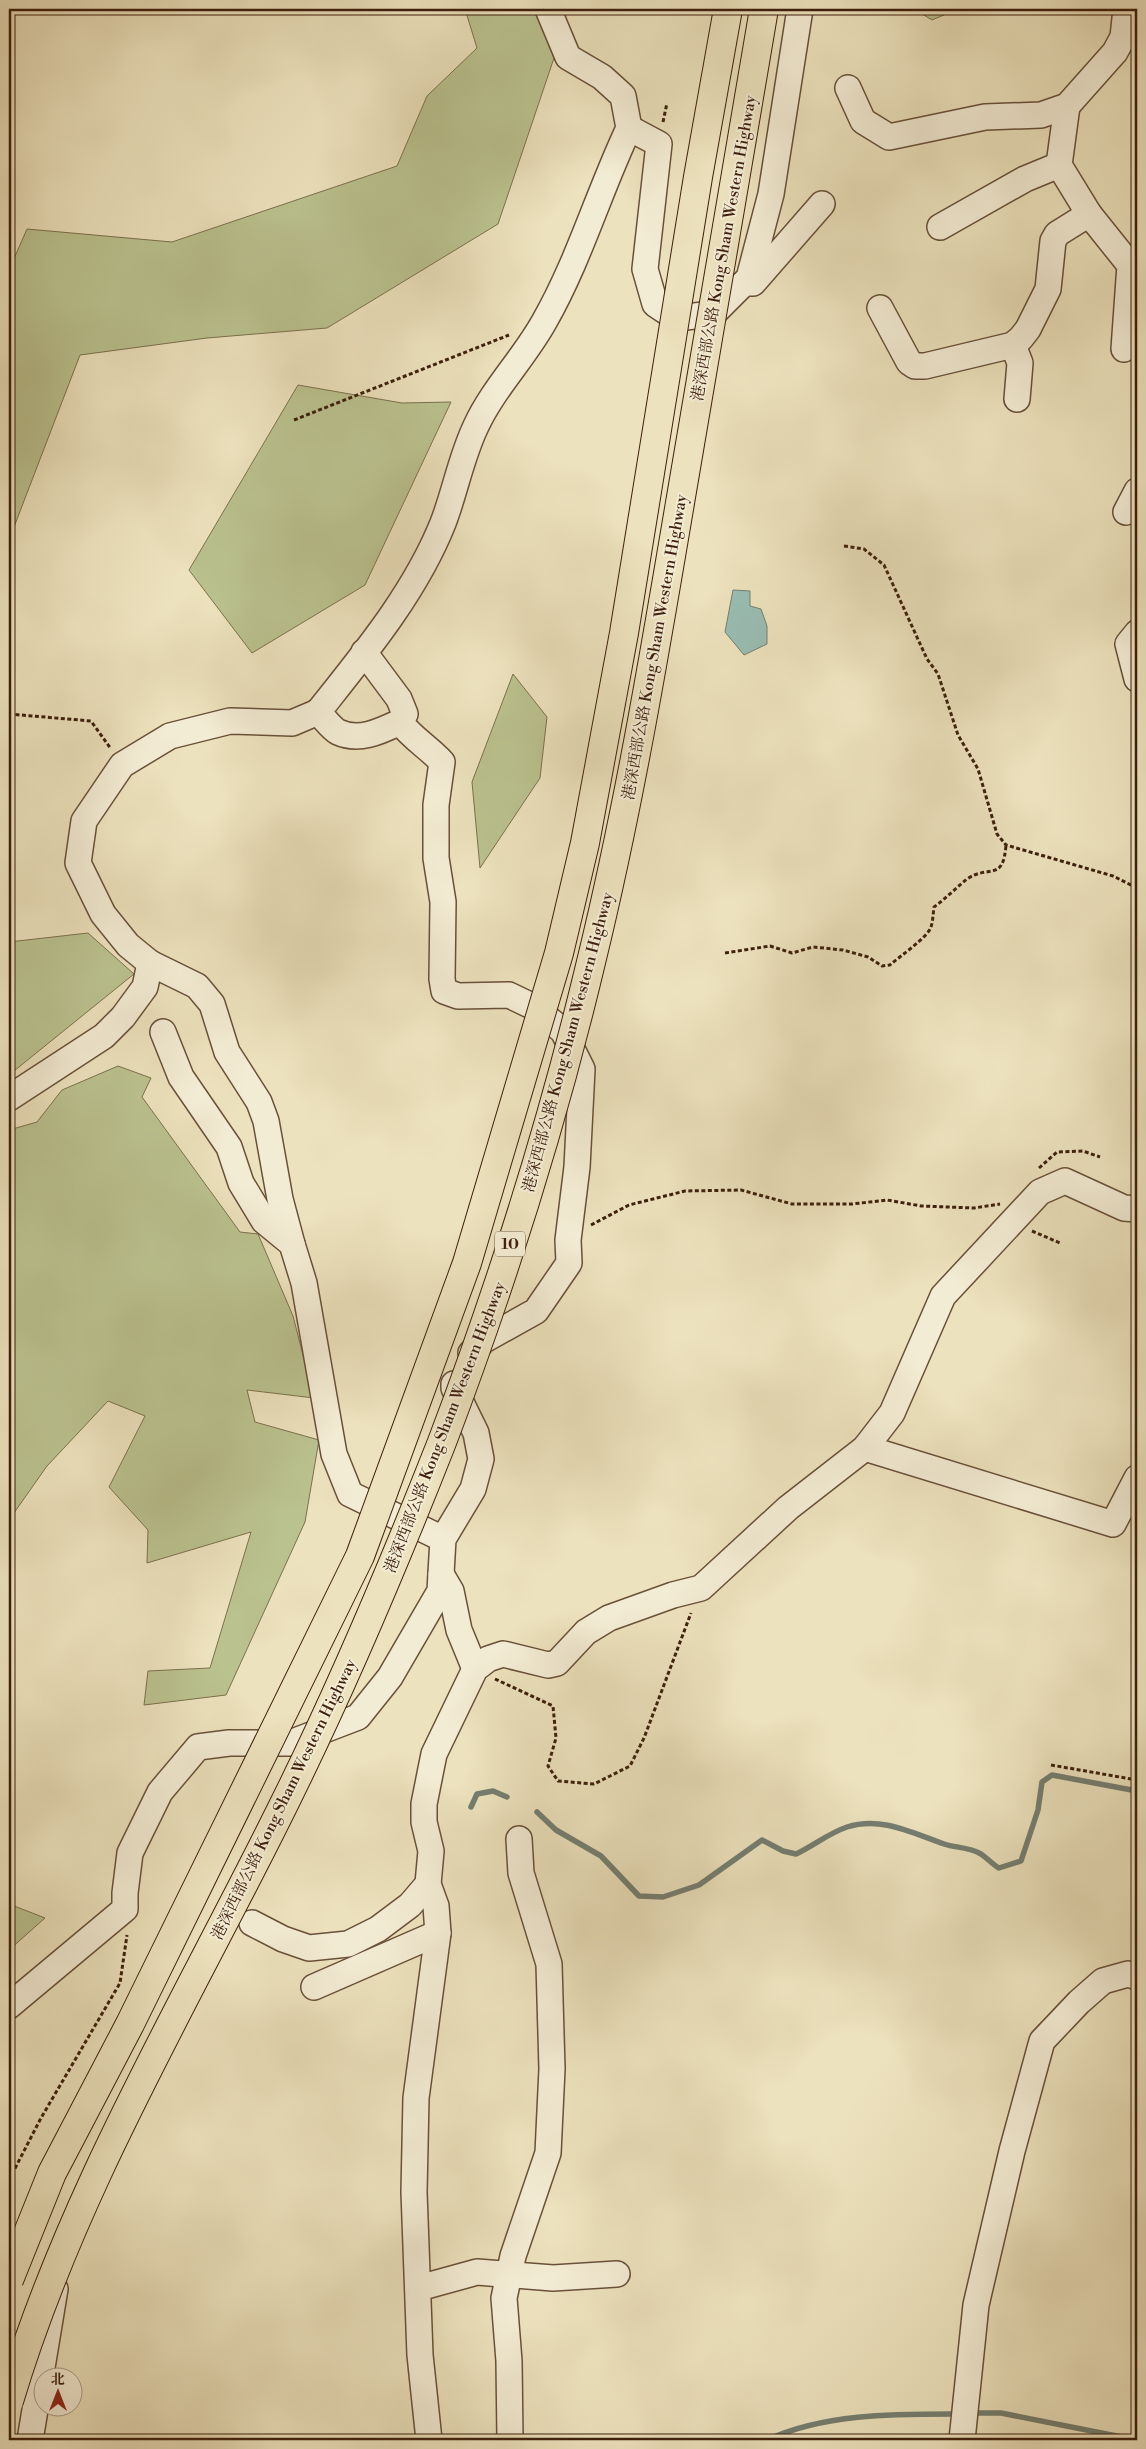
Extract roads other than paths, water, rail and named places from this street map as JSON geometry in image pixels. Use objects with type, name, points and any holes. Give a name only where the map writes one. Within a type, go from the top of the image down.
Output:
[{"type":"highway","name":"港深西部公路 Kong Sham Western Highway","points":[[11,2271],[52,2173],[130,2024],[360,1556],[467,1264],[559,953],[585,843],[624,633],[696,186],[728,9]]},
{"type":"highway","name":"港深西部公路 Kong Sham Western Highway","points":[[9,2401],[59,2261],[124,2117],[288,1795],[339,1688],[387,1578],[443,1438],[492,1302],[541,1146],[592,959],[624,818],[657,643],[764,9]]},
{"type":"street","points":[[443,1539],[350,1494],[334,1454],[304,1283],[280,1199],[266,1121],[259,1102],[227,1052],[212,1004],[197,986],[150,962],[128,945],[103,914],[78,863],[84,821],[122,766],[170,736],[230,721],[292,723],[318,712],[364,652],[416,578],[443,524],[475,427],[490,400],[506,380],[544,322],[629,128],[622,96],[602,77],[568,57],[548,9]]},
{"type":"street","points":[[629,128],[660,144],[645,269],[656,304],[676,318],[713,314],[749,278],[770,194],[800,9]]},
{"type":"street","points":[[848,88],[862,121],[889,137],[985,118],[1042,115],[1067,106],[1130,38],[1126,9]]},
{"type":"street","points":[[1067,106],[1058,165],[1089,214],[1133,270],[1124,349]]},
{"type":"street","points":[[940,227],[1025,178],[1058,165]]},
{"type":"street","points":[[743,283],[753,283],[822,204]]},
{"type":"street","points":[[880,308],[909,362],[914,366],[925,366],[1013,345],[1028,329],[1048,288],[1053,241],[1056,234],[1089,214]]},
{"type":"street","points":[[1013,345],[1020,363],[1017,398]]},
{"type":"street","points":[[1137,633],[1128,644],[1137,679]]},
{"type":"street","points":[[318,712],[337,732],[354,736],[376,733],[400,722],[405,714],[399,700],[364,652]]},
{"type":"street","points":[[9,2006],[125,1909],[130,1853],[160,1792],[198,1747],[229,1742],[290,1742],[358,1718],[390,1677],[440,1591],[443,1539],[473,1489],[481,1459],[476,1433],[454,1388],[455,1370],[484,1340],[536,1311],[569,1263],[569,1233],[576,1167],[582,1069],[563,1031],[534,1007],[510,995],[458,996],[444,991],[442,979],[443,902],[436,858],[436,805],[442,762],[431,750],[411,736],[400,722]]},
{"type":"street","points":[[9,1098],[104,1036],[123,1017],[145,987],[150,962]]},
{"type":"street","points":[[163,1032],[181,1077],[229,1147],[241,1183],[250,1199],[264,1221],[292,1244]]},
{"type":"street","points":[[429,2440],[420,2355],[414,2192],[416,2098],[438,1933],[436,1906],[428,1884],[431,1851],[424,1822],[424,1804],[434,1754],[474,1669],[488,1659],[503,1654],[548,1665],[558,1663],[586,1632],[610,1618],[673,1595],[701,1588],[788,1508],[865,1448],[892,1413],[943,1296],[1040,1192],[1065,1181],[1124,1208],[1137,1209]]},
{"type":"street","points":[[865,1448],[1113,1524],[1137,1478]]},
{"type":"street","points":[[441,1574],[451,1591],[460,1630],[474,1669]]},
{"type":"street","points":[[510,2440],[509,2361],[504,2298],[513,2256],[548,2153],[552,2070],[549,1964],[521,1873],[519,1839]]},
{"type":"street","points":[[252,1923],[283,1939],[309,1948],[348,1944],[378,1929],[410,1905],[428,1884]]},
{"type":"street","points":[[314,1987],[438,1933]]},
{"type":"street","points":[[962,2440],[976,2305],[1012,2151],[1042,2041],[1079,2002],[1103,1981],[1128,1974],[1137,1977]]},
{"type":"street","points":[[30,2440],[59,2261]]},
{"type":"street","points":[[419,2288],[477,2272],[553,2278],[617,2274]]},
{"type":"water","points":[[733,590],[750,591],[750,606],[761,609],[767,626],[767,644],[744,655],[725,632]]},
{"type":"waterway","points":[[537,1812],[556,1830],[601,1856],[639,1896],[663,1897],[699,1885],[762,1840],[783,1851],[796,1854],[827,1836],[847,1827],[860,1824],[872,1823],[896,1827],[944,1844],[972,1850],[981,1854],[999,1868],[1021,1861],[1038,1810],[1042,1782],[1052,1775],[1137,1791]]},
{"type":"waterway","points":[[471,1807],[477,1794],[493,1791],[507,1797]]},
{"type":"waterway","points":[[973,2413],[1001,2413],[1137,2440]]},
{"type":"waterway","points":[[767,2440],[789,2431],[834,2420],[882,2415],[952,2414]]}]
